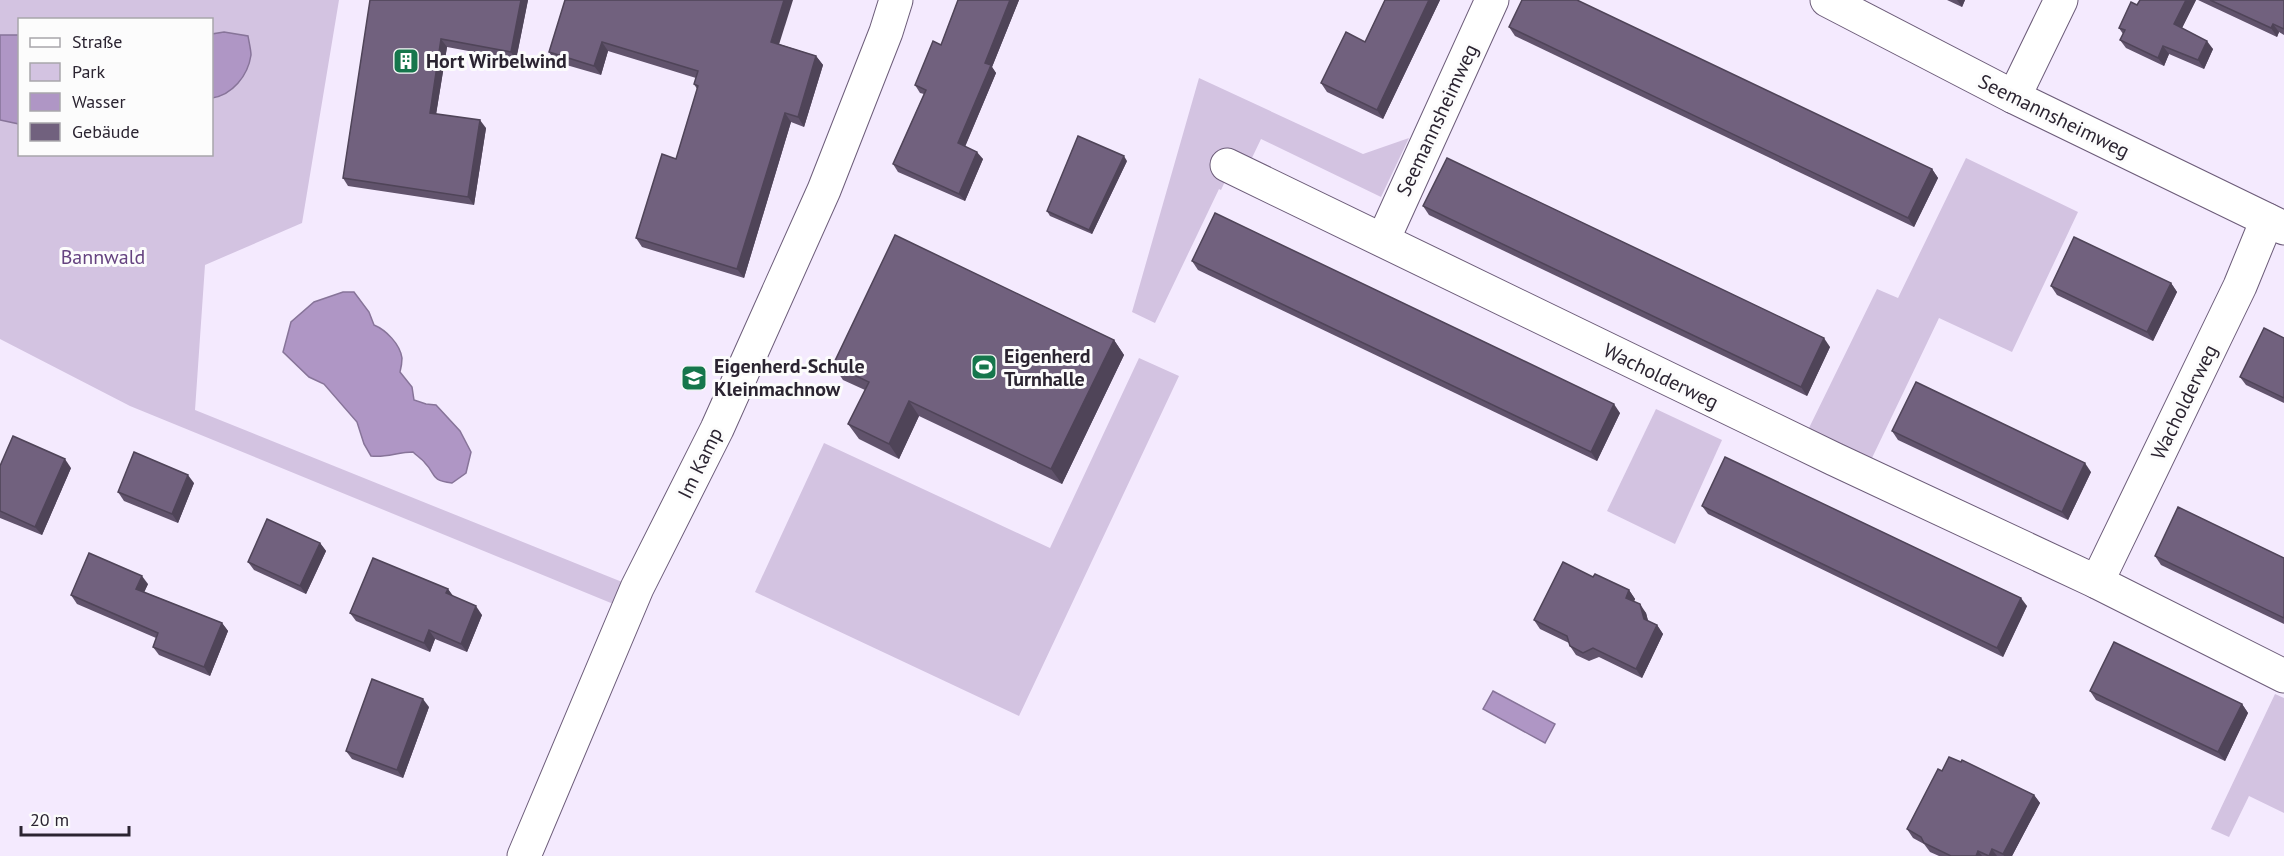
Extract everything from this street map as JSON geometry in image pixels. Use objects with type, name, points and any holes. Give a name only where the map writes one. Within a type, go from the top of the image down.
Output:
[{"type":"street","name":"Im Kamp","points":[[524,856],[637,588],[717,429],[824,190],[886,32],[896,0]]},
{"type":"street","name":"Seemannsheimweg","points":[[1383,240],[1492,0]]},
{"type":"street","name":"Seemannsheimweg","points":[[1827,0],[2014,97],[2275,224]]},
{"type":"street","points":[[2014,97],[2061,0]]},
{"type":"street","name":"Wacholderweg","points":[[1227,165],[1834,459],[2097,582],[2284,676]]},
{"type":"street","name":"Wacholderweg","points":[[2097,582],[2240,286],[2275,224]]},
{"type":"green space","name":"Bannwald","points":[[0,0],[339,0],[302,223],[205,265],[195,410],[637,588],[628,610],[130,406],[0,339],[0,120],[18,124],[18,156],[213,156],[213,98],[222,96],[224,32],[213,34],[213,18],[18,18],[18,35],[0,35]]},
{"type":"green space","points":[[1199,78],[1363,154],[1409,138],[1381,197],[1261,139],[1250,162],[1237,156],[1155,323],[1132,312]]},
{"type":"green space","points":[[1966,158],[2078,212],[2012,352],[1939,318],[1871,460],[1808,430],[1877,289],[1898,298]]},
{"type":"green space","points":[[1139,358],[1179,376],[1019,716],[755,592],[824,443],[1050,548]]},
{"type":"green space","points":[[1656,409],[1722,440],[1675,544],[1607,511]]},
{"type":"green space","points":[[2275,694],[2284,698],[2284,813],[2249,796],[2229,837],[2211,829]]},
{"type":"water","points":[[224,32],[248,36],[251,55],[243,77],[238,83],[226,93],[213,98],[213,34]]},
{"type":"water","points":[[0,35],[18,35],[18,124],[0,120]]},
{"type":"water","points":[[343,292],[354,292],[369,312],[374,325],[388,334],[395,343],[402,358],[400,372],[412,387],[414,400],[436,405],[460,431],[471,452],[466,473],[452,483],[437,479],[429,467],[413,452],[371,456],[364,444],[357,422],[324,384],[309,377],[283,352],[291,322],[314,302]]},
{"type":"water","points":[[1493,691],[1555,724],[1545,743],[1483,709]]},
{"type":"building","name":"Hort Wirbelwind","points":[[370,0],[521,0],[511,52],[441,39],[430,113],[480,120],[468,197],[343,178]]},
{"type":"building","points":[[565,0],[784,0],[771,42],[816,56],[798,117],[785,113],[737,269],[636,238],[662,154],[676,159],[698,86],[694,84],[698,71],[602,42],[594,66],[549,52]]},
{"type":"building","points":[[958,0],[1010,0],[985,63],[991,65],[958,143],[977,152],[959,194],[893,164],[926,90],[915,85],[933,41],[941,45]]},
{"type":"building","points":[[1385,0],[1429,0],[1377,110],[1321,83],[1346,32],[1365,42]]},
{"type":"building","points":[[1522,0],[1577,0],[1932,169],[1908,218],[1509,27]]},
{"type":"building","points":[[2140,0],[2186,0],[2174,24],[2207,41],[2198,60],[2163,46],[2158,58],[2120,40],[2125,30],[2119,28],[2131,2],[2137,5]]},
{"type":"building","points":[[2210,0],[2284,0],[2284,29],[2273,24],[2271,28]]},
{"type":"building","points":[[1078,136],[1124,156],[1089,230],[1047,211]]},
{"type":"building","points":[[1447,158],[1824,338],[1801,387],[1423,206]]},
{"type":"building","points":[[1215,213],[1614,404],[1591,452],[1192,261]]},
{"type":"building","name":"Eigenherd Turnhalle","points":[[895,235],[1114,340],[1051,469],[909,401],[889,444],[848,424],[869,382],[833,365]]},
{"type":"building","points":[[2074,237],[2171,283],[2147,332],[2051,286]]},
{"type":"building","points":[[2264,328],[2284,338],[2284,398],[2240,377]]},
{"type":"building","points":[[1916,382],[2085,463],[2062,512],[1892,431]]},
{"type":"building","points":[[13,436],[65,459],[35,527],[0,511],[0,466]]},
{"type":"building","points":[[134,452],[188,475],[172,514],[118,492]]},
{"type":"building","points":[[1725,457],[2021,598],[1997,648],[1702,506]]},
{"type":"building","points":[[2178,507],[2284,558],[2284,618],[2155,556]]},
{"type":"building","points":[[267,519],[320,543],[300,586],[248,562]]},
{"type":"building","points":[[89,553],[142,576],[136,589],[222,623],[204,667],[153,647],[158,633],[71,595]]},
{"type":"building","points":[[373,558],[448,589],[446,593],[476,606],[461,644],[429,630],[424,643],[350,613]]},
{"type":"building","points":[[1563,562],[1593,577],[1595,574],[1629,590],[1626,598],[1640,604],[1644,619],[1657,625],[1636,669],[1593,648],[1583,653],[1570,646],[1567,636],[1534,620]]},
{"type":"building","points":[[2114,642],[2242,704],[2218,752],[2090,691]]},
{"type":"building","points":[[372,679],[423,699],[397,770],[346,751]]},
{"type":"building","points":[[1949,757],[1961,762],[1962,760],[2034,795],[2003,854],[1992,849],[1989,856],[1978,851],[1976,856],[1951,856],[1924,843],[1921,837],[1907,829],[1938,769],[1942,771]]},
{"type":"place","name":"Hort Wirbelwind","points":[[406,61]]},
{"type":"place","name":"Eigenherd Turnhalle","points":[[984,367]]},
{"type":"place","name":"Eigenherd-Schule Kleinmachnow","points":[[694,378]]}]
